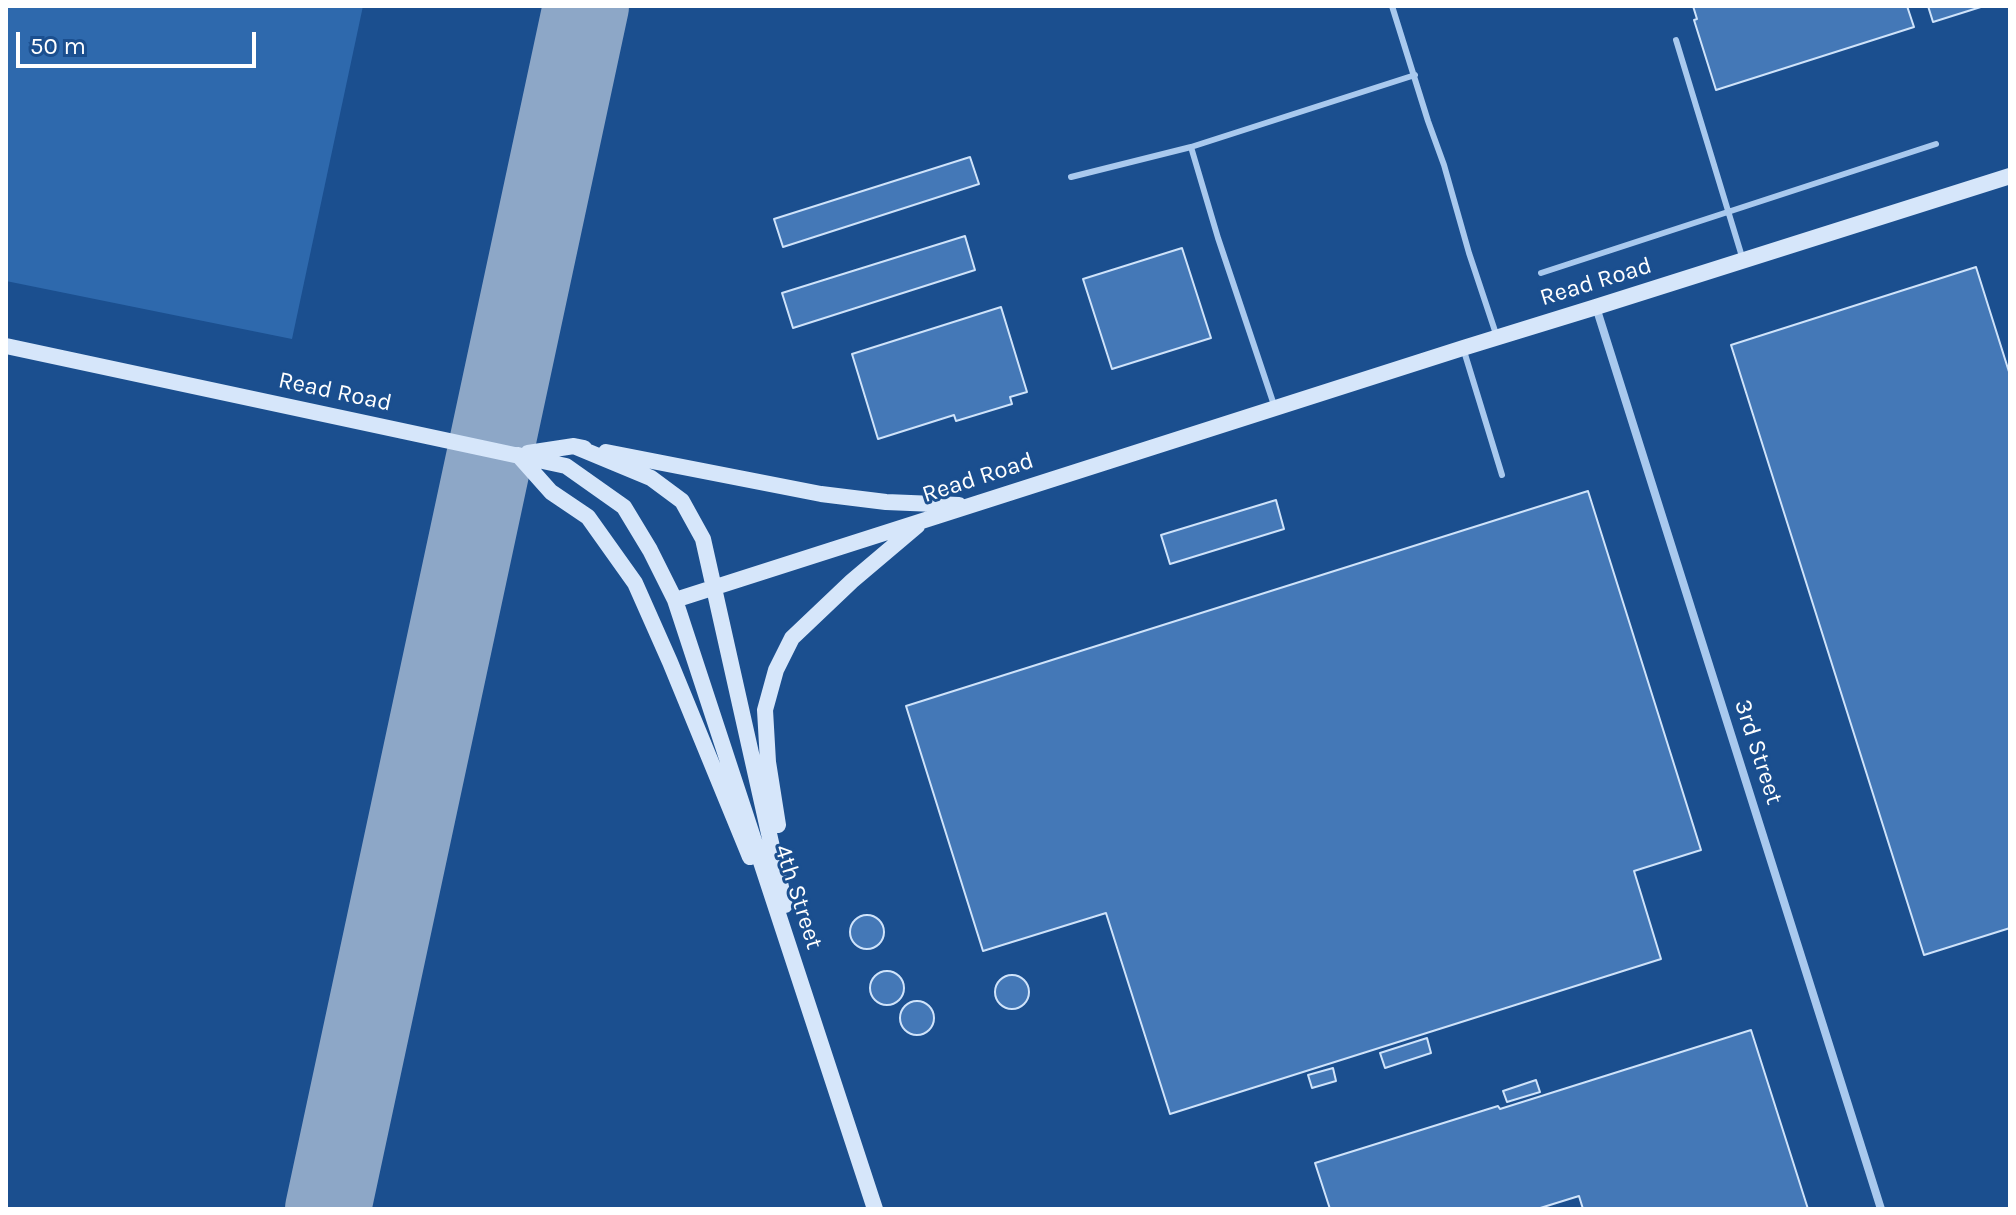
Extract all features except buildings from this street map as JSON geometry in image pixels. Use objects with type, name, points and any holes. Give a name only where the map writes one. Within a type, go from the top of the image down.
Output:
[{"type":"main road","name":"Read Road","points":[[6,346],[566,466],[624,507],[675,600],[2010,176]]},
{"type":"main road","points":[[574,446],[651,478],[682,501],[703,539],[804,992]]},
{"type":"main road","points":[[518,455],[574,446],[821,494],[886,502],[970,505]]},
{"type":"main road","points":[[518,455],[551,492],[588,517],[635,583],[804,992]]},
{"type":"main road","points":[[804,992],[768,762],[765,710],[776,670],[792,638],[852,581],[925,520]]},
{"type":"main road","name":"4th Street","points":[[675,600],[875,1209]]},
{"type":"street","name":"3rd Street","points":[[1596,307],[1881,1209]]},
{"type":"lane","points":[[1392,6],[1497,337]]},
{"type":"lane","points":[[1676,40],[1743,260]]},
{"type":"lane","points":[[1071,177],[1191,147],[1415,75]]},
{"type":"lane","points":[[1541,273],[1936,144]]},
{"type":"lane","points":[[1191,147],[1275,408]]},
{"type":"lane","points":[[1463,348],[1502,475]]},
{"type":"shaded area","points":[[6,6],[363,6],[292,339],[6,281]]},
{"type":"taxiway","points":[[328,1209],[586,6]]}]
